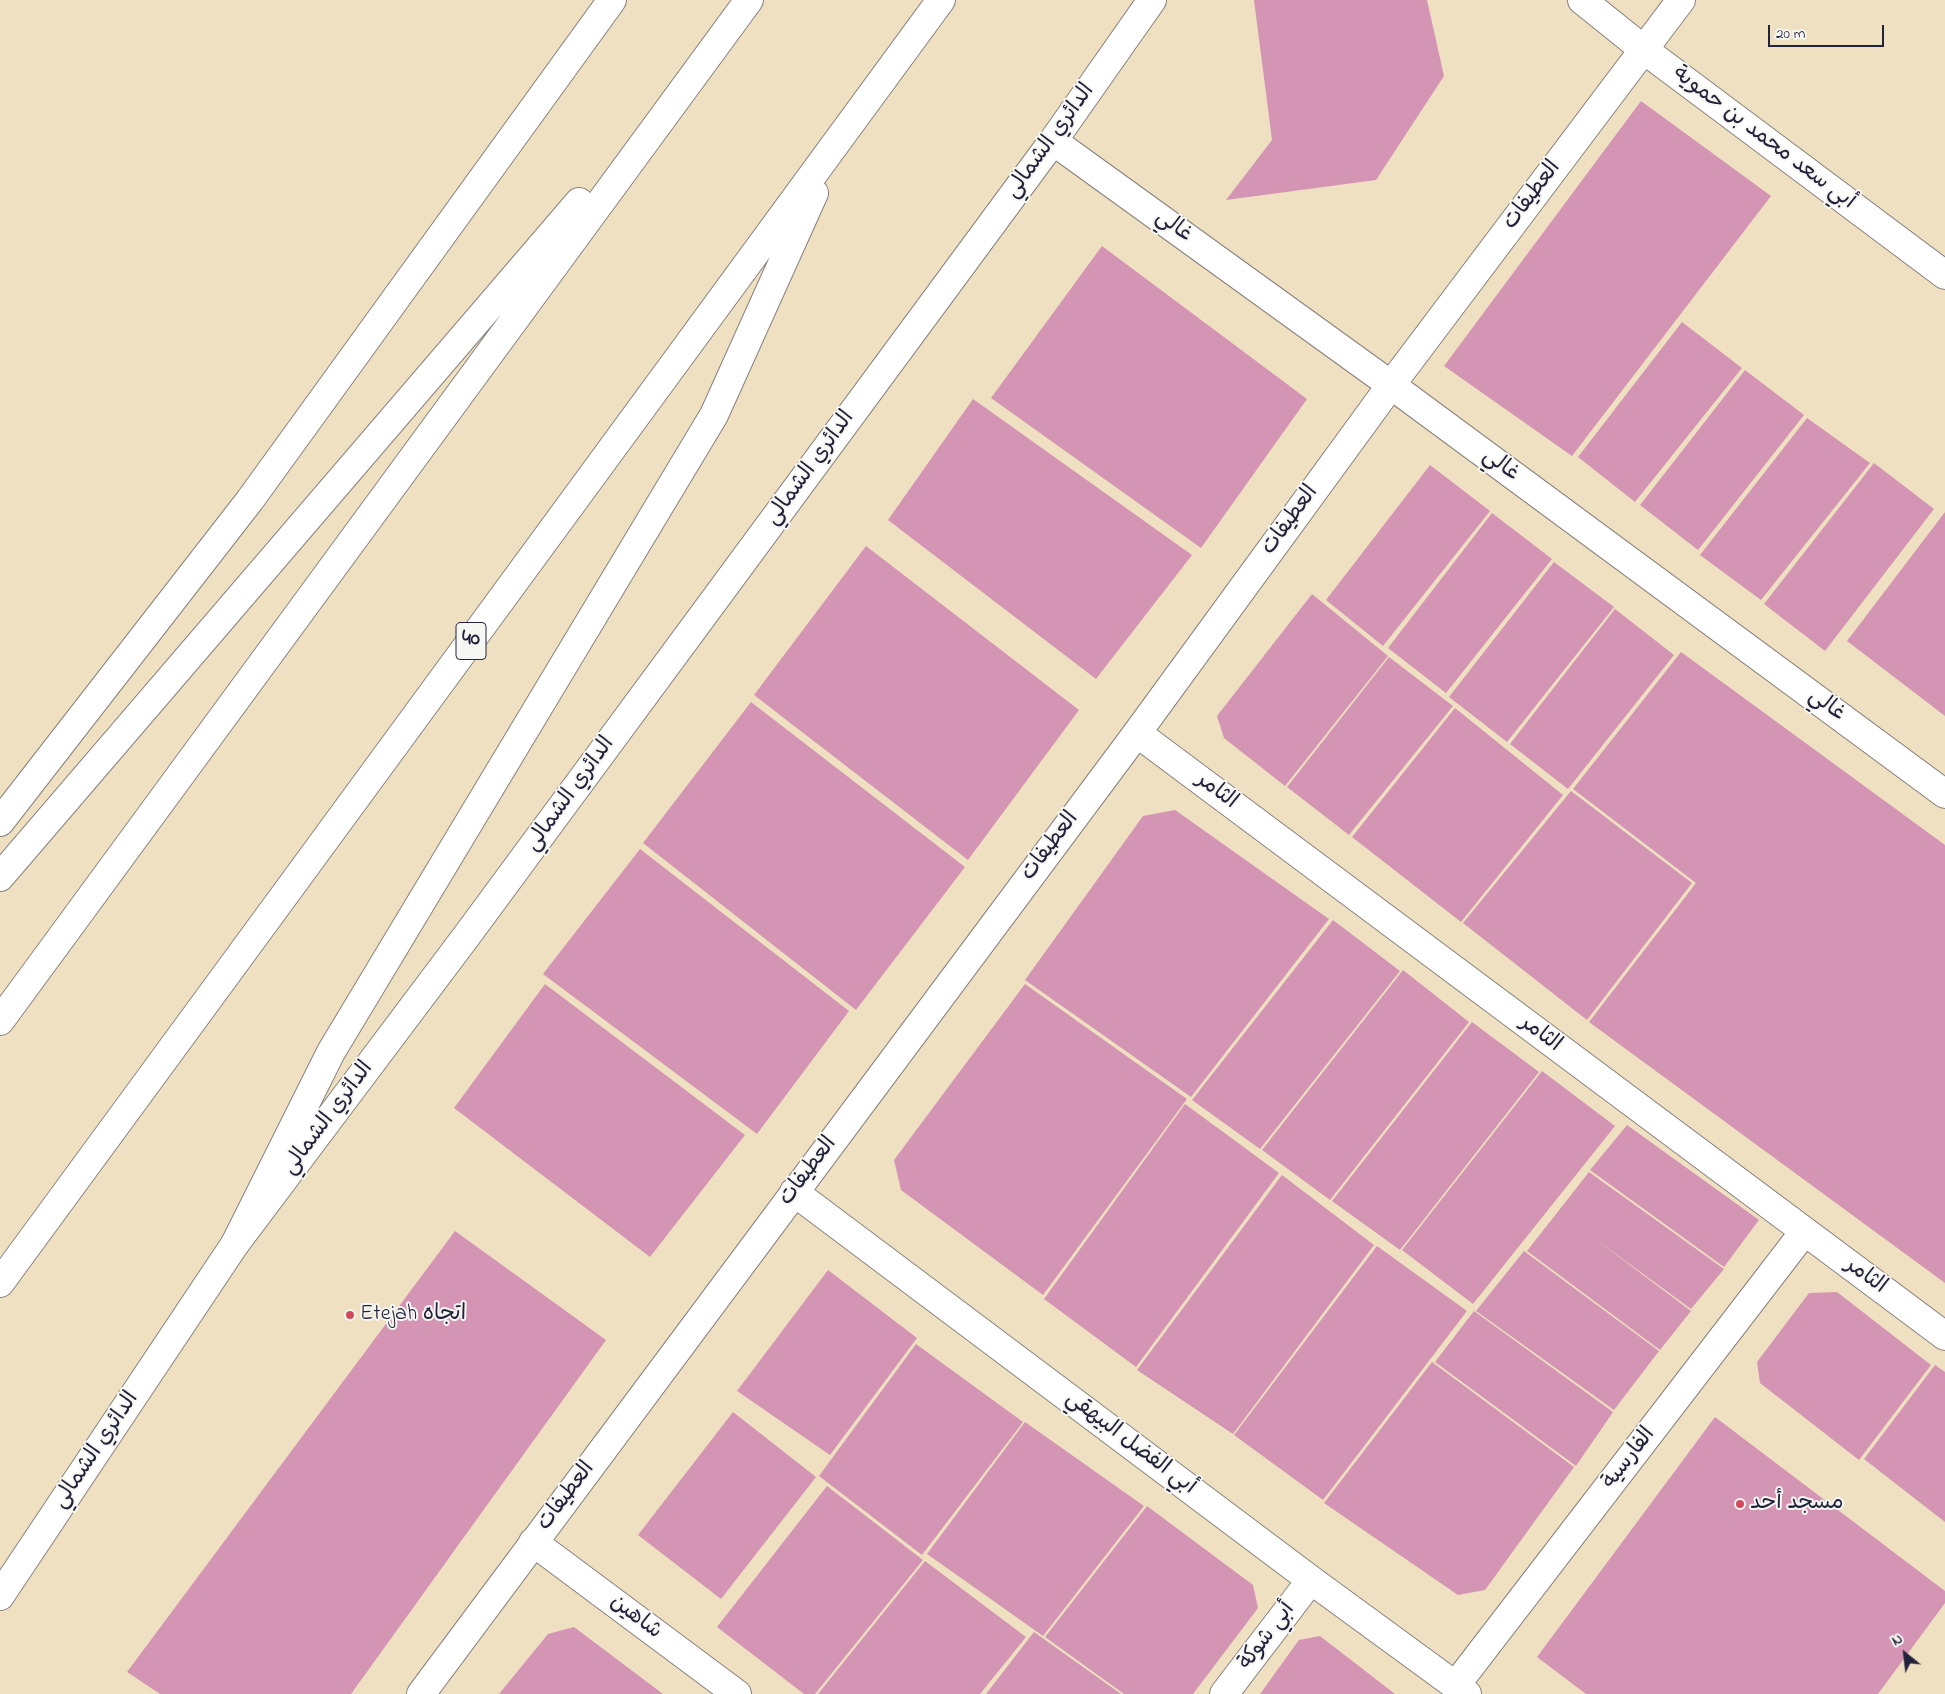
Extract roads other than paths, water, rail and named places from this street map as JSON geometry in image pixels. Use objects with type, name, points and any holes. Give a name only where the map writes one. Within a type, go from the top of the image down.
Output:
[{"type":"main road","points":[[0,822],[250,500],[612,0]]},
{"type":"main road","points":[[0,1021],[749,0]]},
{"type":"main road","name":"40","points":[[0,1283],[942,0]]},
{"type":"main road","name":"الدائري الشمالي","points":[[0,1596],[235,1244],[468,934],[1053,141],[1152,0]]},
{"type":"main road","name":"أبي سعد محمد بن حموية","points":[[1582,0],[1644,49],[1945,275]]},
{"type":"main road","name":"العطيفات","points":[[421,1694],[1136,733],[1390,385],[1681,0]]},
{"type":"main road","points":[[0,878],[718,40]]},
{"type":"main road","name":"غالي","points":[[1053,141],[1390,385],[1945,794]]},
{"type":"main road","points":[[235,1244],[331,1052],[714,415],[836,143]]},
{"type":"main road","name":"الثامر","points":[[1136,733],[1945,1336]]},
{"type":"main road","name":"أبي الفضل البيهقي","points":[[794,1192],[1462,1690]]},
{"type":"main road","name":"الفارسية","points":[[1462,1690],[1804,1232]]},
{"type":"main road","name":"شاهين","points":[[533,1542],[737,1694]]},
{"type":"main road","name":"أبي شوكة","points":[[1224,1694],[1312,1580]]},
{"type":"place","name":"Etejah اتجاه","points":[[350,1315]]},
{"type":"place","name":"مسجد أحد","points":[[1740,1504]]}]
